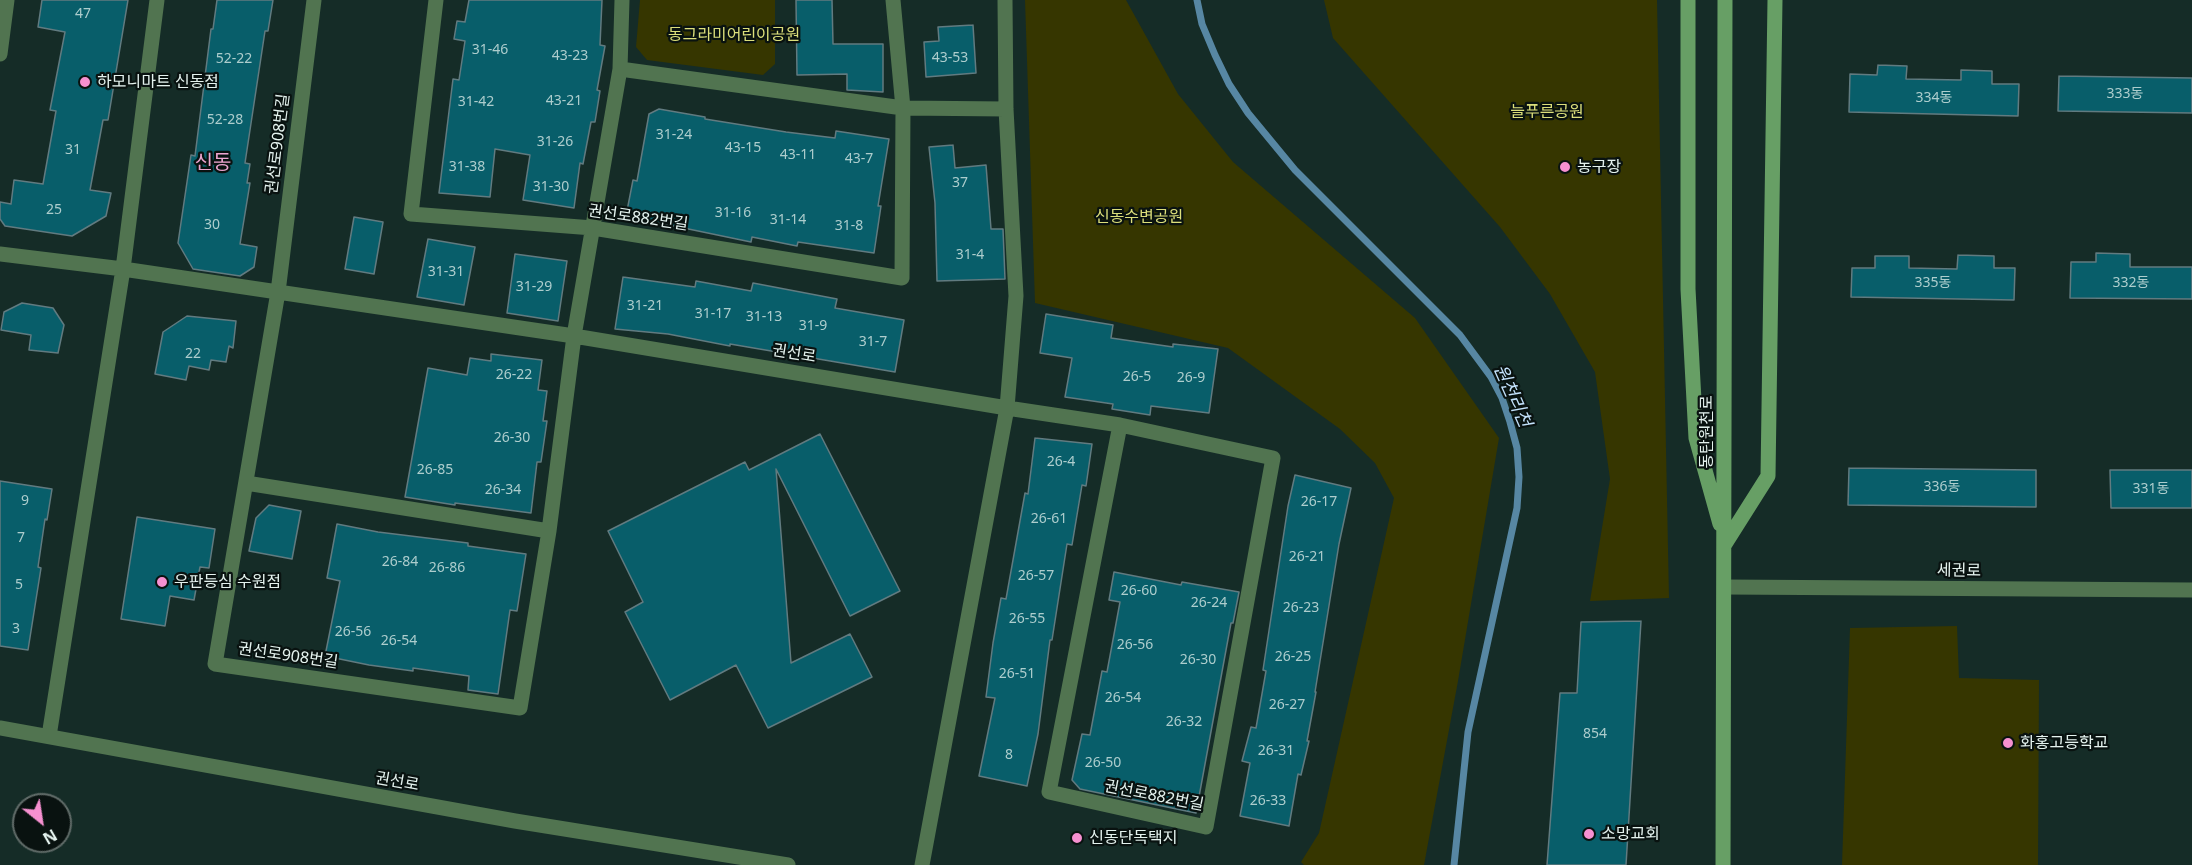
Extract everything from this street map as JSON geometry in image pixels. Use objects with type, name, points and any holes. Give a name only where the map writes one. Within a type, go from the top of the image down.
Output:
[{"type":"main road","points":[[1688,0],[1688,289],[1696,438],[1725,544]]},
{"type":"main road","name":"동탄원천로","points":[[1723,865],[1725,0]]},
{"type":"main road","points":[[1725,544],[1768,476],[1775,0]]},
{"type":"street","points":[[0,54],[7,0]]},
{"type":"street","points":[[49,736],[123,269],[157,0]]},
{"type":"street","name":"권선로908번길","points":[[314,0],[278,292],[215,664],[520,708],[549,531],[574,336],[620,69]]},
{"type":"street","name":"권선로882번길","points":[[436,0],[411,214],[593,228],[902,278],[903,108],[893,0]]},
{"type":"street","points":[[622,0],[620,69],[903,108],[1006,109]]},
{"type":"street","points":[[922,865],[1007,408],[1016,296],[1006,109],[1005,0]]},
{"type":"street","points":[[0,254],[123,269],[574,336]]},
{"type":"street","name":"권선로","points":[[574,336],[1007,408]]},
{"type":"street","name":"권선로882번길","points":[[1007,408],[1120,425],[1273,458],[1206,827],[1049,792],[1120,425]]},
{"type":"street","points":[[246,483],[549,531]]},
{"type":"street","name":"세권로","points":[[1725,587],[2192,590]]},
{"type":"street","name":"권선로","points":[[0,728],[515,821],[788,865]]},
{"type":"green space","name":"동그라미어린이공원","points":[[640,0],[775,0],[775,64],[763,75],[647,60],[636,47]]},
{"type":"green space","name":"신동수변공원","points":[[1025,0],[1126,0],[1178,94],[1233,162],[1415,318],[1499,438],[1424,865],[1304,865],[1301,862],[1319,833],[1394,498],[1375,463],[1340,429],[1228,348],[1035,303]]},
{"type":"green space","name":"늘푸른공원","points":[[1324,0],[1657,0],[1669,598],[1590,601],[1610,479],[1595,372],[1550,294],[1500,227],[1333,38]]},
{"type":"green space","points":[[1957,626],[1959,678],[2039,680],[2038,865],[1842,865],[1850,628]]},
{"type":"building","points":[[42,0],[128,0],[108,120],[103,120],[90,190],[111,193],[106,216],[72,236],[5,226],[0,219],[0,202],[11,204],[14,180],[43,184],[56,111],[50,110],[65,32],[38,27]]},
{"type":"building","points":[[217,0],[273,0],[268,31],[265,31],[245,163],[250,164],[247,183],[250,183],[240,244],[257,247],[254,267],[240,276],[193,269],[178,243],[191,155],[195,156],[211,29],[213,29]]},
{"type":"building","points":[[469,0],[602,0],[600,45],[605,46],[597,90],[600,91],[595,122],[591,122],[583,164],[580,163],[574,208],[523,200],[530,155],[495,149],[490,197],[439,193],[453,79],[459,80],[465,41],[454,39],[457,21],[465,22]]},
{"type":"building","points":[[796,0],[832,0],[833,44],[883,44],[883,92],[847,90],[847,74],[797,75]]},
{"type":"building","points":[[973,25],[976,73],[926,77],[924,42],[939,41],[938,27]]},
{"type":"building","points":[[1878,65],[1907,66],[1906,79],[1961,80],[1961,70],[1992,71],[1992,84],[2019,84],[2018,116],[1849,112],[1850,74],[1877,75]]},
{"type":"building","points":[[2059,76],[2192,78],[2192,113],[2058,111]]},
{"type":"building","points":[[659,109],[786,132],[835,138],[836,131],[889,139],[878,206],[881,206],[874,253],[798,242],[797,246],[752,237],[751,242],[626,216],[633,180],[637,181],[649,114]]},
{"type":"building","points":[[953,145],[955,168],[986,165],[991,229],[1003,229],[1005,279],[937,281],[935,203],[929,147]]},
{"type":"building","points":[[354,217],[383,222],[374,274],[345,269]]},
{"type":"building","points":[[428,239],[475,247],[464,305],[417,297]]},
{"type":"building","points":[[2096,253],[2130,254],[2130,267],[2192,267],[2192,299],[2070,298],[2071,262],[2096,262]]},
{"type":"building","points":[[515,254],[567,261],[558,321],[507,313]]},
{"type":"building","points":[[1958,255],[1994,256],[1994,268],[2015,268],[2014,300],[1851,297],[1852,268],[1875,268],[1875,256],[1909,256],[1909,268],[1957,269]]},
{"type":"building","points":[[623,277],[695,287],[696,281],[751,291],[753,283],[837,299],[835,308],[904,320],[895,372],[668,334],[615,329]]},
{"type":"building","points":[[22,303],[53,308],[64,325],[58,353],[29,350],[31,335],[1,330],[4,312]]},
{"type":"building","points":[[1046,314],[1113,325],[1111,338],[1173,347],[1173,344],[1218,349],[1209,413],[1151,406],[1150,415],[1112,409],[1113,404],[1065,397],[1072,358],[1040,353]]},
{"type":"building","points":[[187,316],[236,321],[233,348],[229,346],[226,362],[211,360],[209,370],[189,366],[186,380],[155,374],[163,332]]},
{"type":"building","points":[[491,354],[542,360],[538,390],[547,391],[543,421],[547,421],[541,462],[537,462],[531,513],[405,497],[428,368],[467,375],[470,358],[491,361]]},
{"type":"building","points":[[820,434],[900,591],[850,616],[776,469],[791,663],[850,634],[872,677],[768,728],[736,665],[670,700],[625,612],[643,602],[608,531],[745,462],[749,470]]},
{"type":"building","points":[[1035,438],[1092,444],[1086,486],[1082,485],[1072,545],[1067,544],[1052,640],[1050,640],[1038,734],[1027,786],[979,776],[995,698],[986,697],[993,643],[1001,598],[1006,599],[1025,493],[1028,494]]},
{"type":"building","points":[[1849,468],[2036,470],[2036,507],[1848,505]]},
{"type":"building","points":[[2110,470],[2192,470],[2192,508],[2111,508]]},
{"type":"building","points":[[1295,475],[1351,488],[1339,544],[1307,741],[1309,741],[1301,775],[1298,774],[1289,826],[1240,816],[1250,763],[1242,761],[1251,727],[1256,728],[1288,506]]},
{"type":"building","points":[[0,481],[52,489],[47,520],[45,519],[38,567],[41,568],[28,650],[0,646]]},
{"type":"building","points":[[269,505],[301,511],[292,559],[249,551],[256,518]]},
{"type":"building","name":"우판등심 수원점","points":[[137,517],[215,529],[209,568],[200,567],[194,600],[170,596],[165,626],[121,619]]},
{"type":"building","points":[[337,524],[526,554],[517,611],[510,610],[498,694],[468,690],[469,676],[413,668],[413,671],[369,665],[325,656],[340,581],[327,578]]},
{"type":"building","points":[[1114,572],[1181,585],[1182,582],[1239,592],[1233,623],[1231,623],[1196,813],[1080,789],[1072,780],[1082,734],[1090,735],[1102,671],[1107,672],[1120,602],[1109,600]]},
{"type":"building","points":[[1641,621],[1626,865],[1547,865],[1560,693],[1577,693],[1581,622]]},
{"type":"waterway","name":"원천리천","points":[[1197,0],[1202,24],[1215,55],[1229,84],[1248,113],[1295,170],[1460,335],[1491,377],[1502,398],[1510,422],[1517,448],[1519,477],[1517,508],[1468,732],[1454,865]]},
{"type":"place","name":"하모니마트 신동점","points":[[85,82]]},
{"type":"place","name":"농구장","points":[[1565,167]]},
{"type":"place","name":"우판등심 수원점","points":[[162,582]]},
{"type":"place","name":"화홍고등학교","points":[[2008,743]]},
{"type":"place","name":"소망교회","points":[[1589,834]]},
{"type":"place","name":"신동단독택지","points":[[1077,838]]},
{"type":"district","name":"신동","points":[[213,163]]}]
